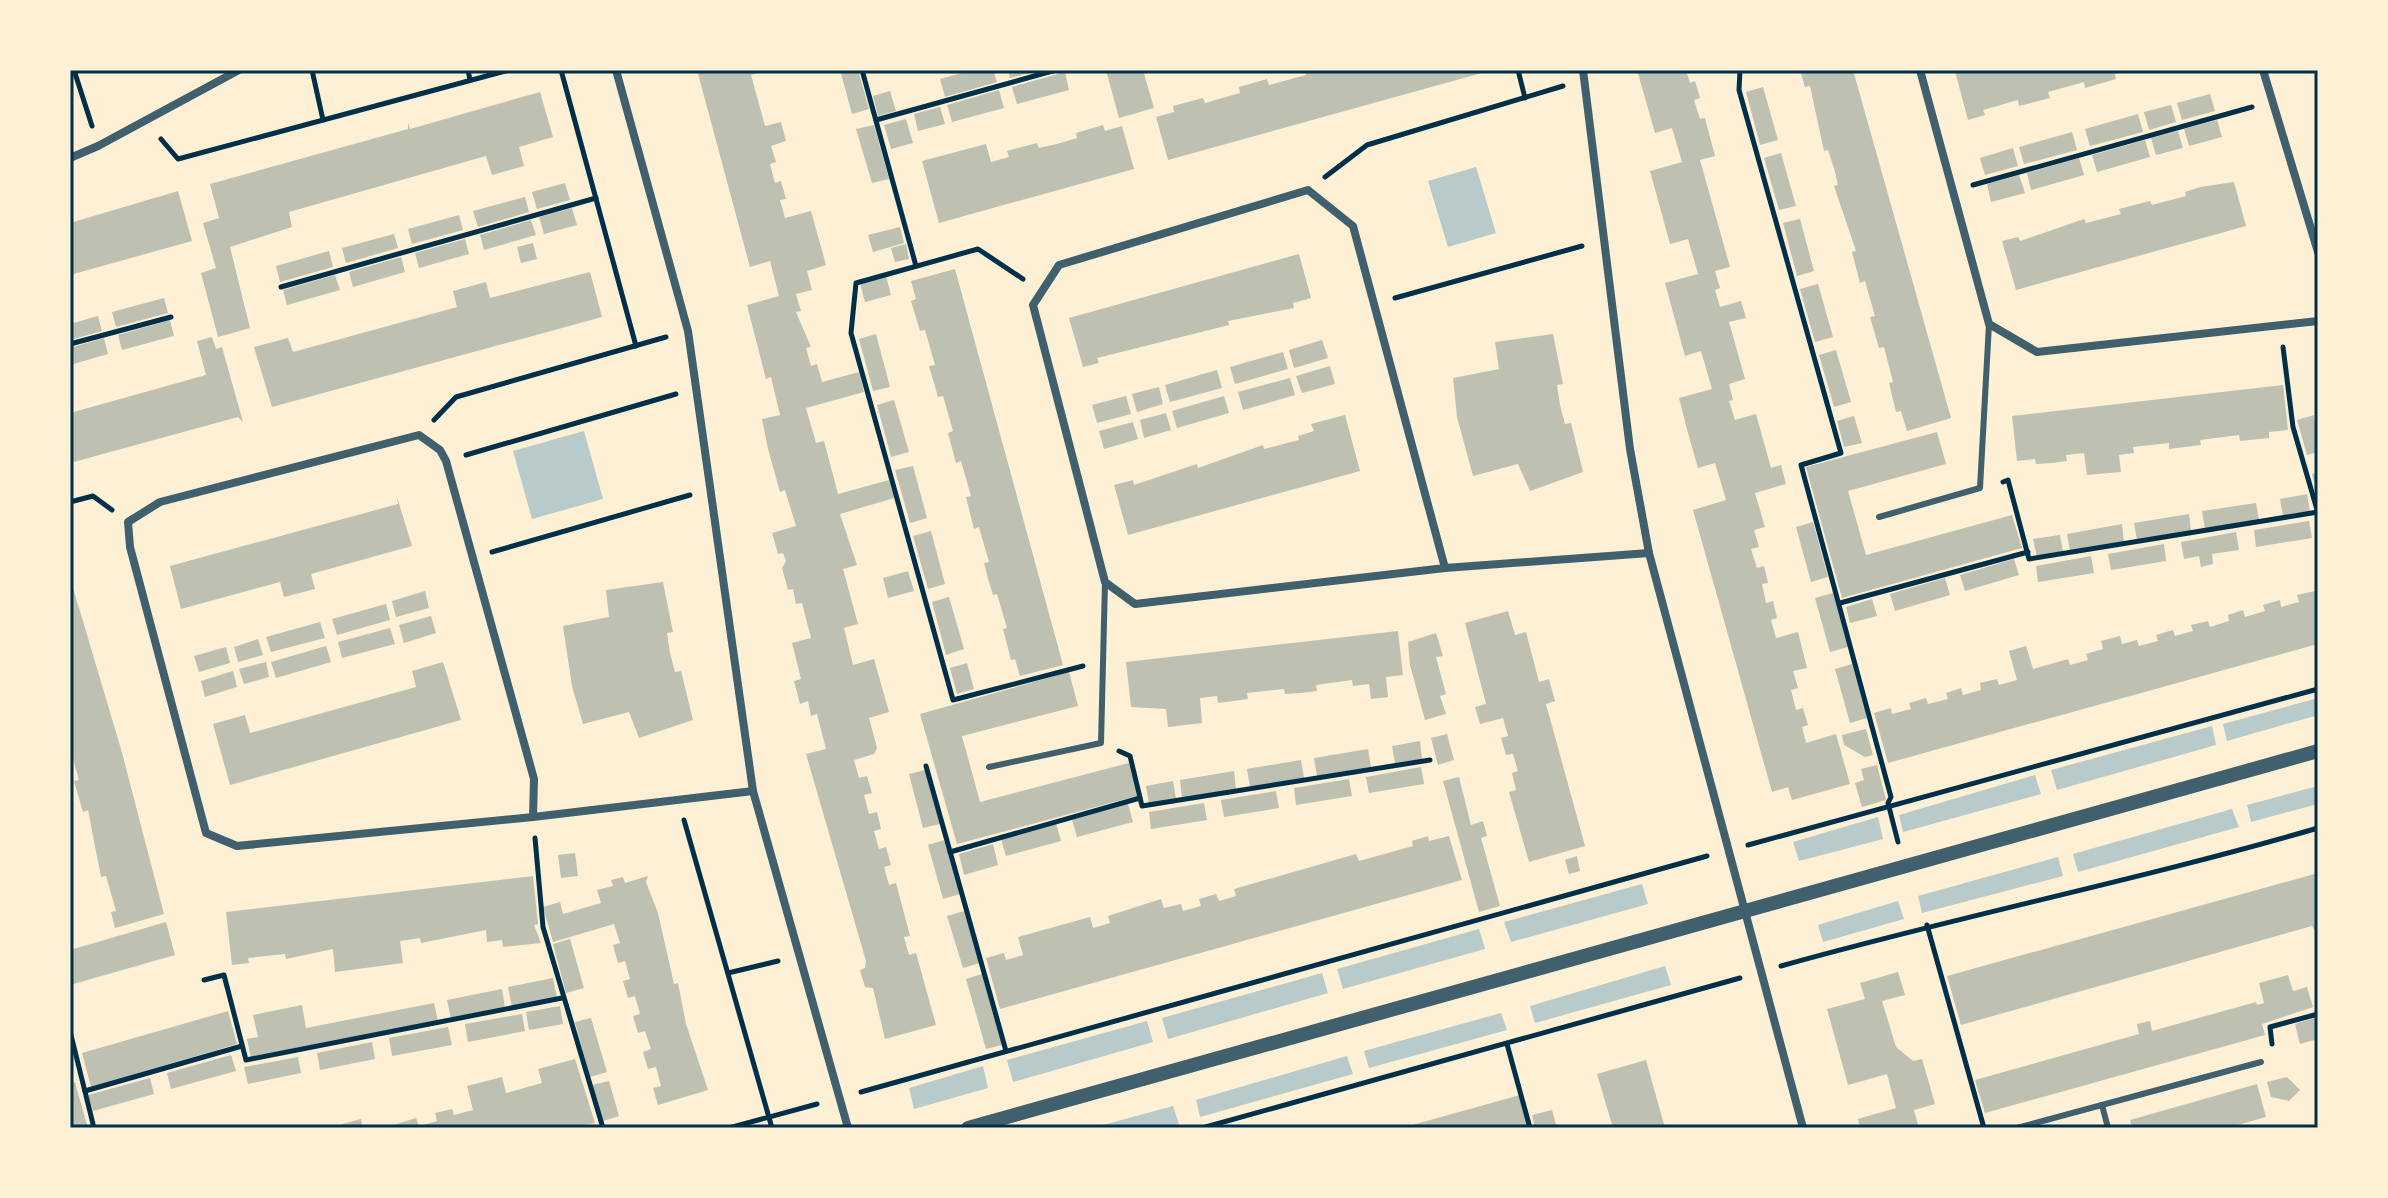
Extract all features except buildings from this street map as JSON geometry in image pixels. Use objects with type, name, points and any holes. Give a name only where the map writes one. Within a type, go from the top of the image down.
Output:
[{"type":"street","points":[[70,158],[239,70]]},
{"type":"street","points":[[616,70],[688,331],[753,791],[848,1128]]},
{"type":"street","points":[[1920,70],[1989,324],[2037,352],[2318,321]]},
{"type":"street","points":[[2263,70],[2318,252]]},
{"type":"street","points":[[1584,75],[1630,449],[1649,553],[1803,1128]]},
{"type":"street","points":[[1445,568],[1353,226],[1308,190],[1059,265],[1033,305],[1105,582],[1135,604],[1445,568],[1649,553]]},
{"type":"street","points":[[533,817],[534,779],[474,557],[440,450],[419,435],[160,502],[128,522],[130,547],[206,833],[237,846],[533,817],[753,791]]},
{"type":"street","points":[[968,1128],[2318,751]]},
{"type":"lane","points":[[1879,517],[1980,488],[1989,324]]},
{"type":"lane","points":[[989,767],[1101,743],[1105,582]]},
{"type":"lane","points":[[2017,1128],[2261,1062]]},
{"type":"lane","points":[[2102,1105],[2108,1128]]},
{"type":"path","points":[[74,70],[98,146]]},
{"type":"path","points":[[312,70],[323,120]]},
{"type":"path","points":[[468,70],[470,80]]},
{"type":"path","points":[[144,120],[178,159],[509,70]]},
{"type":"path","points":[[561,70],[636,346]]},
{"type":"path","points":[[862,70],[916,266]]},
{"type":"path","points":[[876,120],[1056,70]]},
{"type":"path","points":[[1518,70],[1525,98]]},
{"type":"path","points":[[1740,70],[1739,90],[1841,453],[1801,465],[1891,797],[1889,808],[1905,866]]},
{"type":"path","points":[[1308,190],[1367,145],[1525,98],[1584,75]]},
{"type":"path","points":[[1953,191],[2273,101]]},
{"type":"path","points":[[281,287],[596,198]]},
{"type":"path","points":[[1375,304],[1604,240]]},
{"type":"path","points":[[1042,292],[978,249],[856,283],[851,333],[953,700],[1103,660]]},
{"type":"path","points":[[70,344],[171,317]]},
{"type":"path","points":[[1980,488],[2008,480],[2029,559],[2318,513],[2293,427],[2281,325]]},
{"type":"path","points":[[419,435],[456,397],[688,331]]},
{"type":"path","points":[[446,461],[696,388]]},
{"type":"path","points":[[474,557],[710,489]]},
{"type":"path","points":[[70,502],[93,496],[128,522]]},
{"type":"path","points":[[1840,603],[2028,552]]},
{"type":"path","points":[[729,1128],[2318,689]]},
{"type":"path","points":[[1101,743],[1130,756],[1142,806],[1430,760]]},
{"type":"path","points":[[926,766],[1006,1051]]},
{"type":"path","points":[[950,852],[1140,798]]},
{"type":"path","points":[[679,800],[772,1128]]},
{"type":"path","points":[[533,817],[543,927],[603,1128]]},
{"type":"path","points":[[1927,925],[1984,1128]]},
{"type":"path","points":[[728,973],[800,955]]},
{"type":"path","points":[[204,980],[224,975],[246,1060],[562,998]]},
{"type":"path","points":[[2261,1062],[2274,1041],[2270,1027],[2318,1014]]},
{"type":"path","points":[[70,1031],[94,1128]]},
{"type":"path","points":[[1507,1044],[1530,1128]]},
{"type":"path","points":[[85,1091],[242,1046]]},
{"type":"shaded area","points":[[1476,167],[1496,233],[1448,247],[1428,181]]},
{"type":"shaded area","points":[[584,431],[603,499],[532,519],[513,451]]},
{"type":"shaded area","points":[[2318,698],[2318,715],[2227,741],[2223,724]]},
{"type":"shaded area","points":[[2212,726],[2216,745],[2057,790],[2051,770]]},
{"type":"shaded area","points":[[2035,775],[2041,794],[1903,832],[1899,815]]},
{"type":"shaded area","points":[[2318,786],[2318,804],[2251,822],[2247,805]]},
{"type":"shaded area","points":[[2232,809],[2239,827],[2078,872],[2073,854]]},
{"type":"shaded area","points":[[1878,817],[1883,839],[1799,861],[1793,842]]},
{"type":"shaded area","points":[[2058,857],[2063,876],[1922,913],[1918,896]]},
{"type":"shaded area","points":[[1642,884],[1648,904],[1511,942],[1504,922]]},
{"type":"shaded area","points":[[1898,901],[1904,919],[1823,942],[1818,925]]},
{"type":"shaded area","points":[[1479,929],[1485,949],[1343,989],[1337,969]]},
{"type":"shaded area","points":[[1665,966],[1671,985],[1535,1023],[1530,1006]]},
{"type":"shaded area","points":[[1322,973],[1328,993],[1168,1039],[1162,1018]]},
{"type":"shaded area","points":[[1501,1013],[1507,1030],[1369,1068],[1364,1051]]},
{"type":"shaded area","points":[[1147,1021],[1153,1042],[1013,1082],[1007,1060]]},
{"type":"shaded area","points":[[1347,1056],[1353,1074],[1200,1117],[1196,1100]]},
{"type":"shaded area","points":[[983,1066],[988,1088],[914,1109],[909,1088]]},
{"type":"shaded area","points":[[1173,1106],[1179,1124],[1164,1128],[1092,1128]]}]
